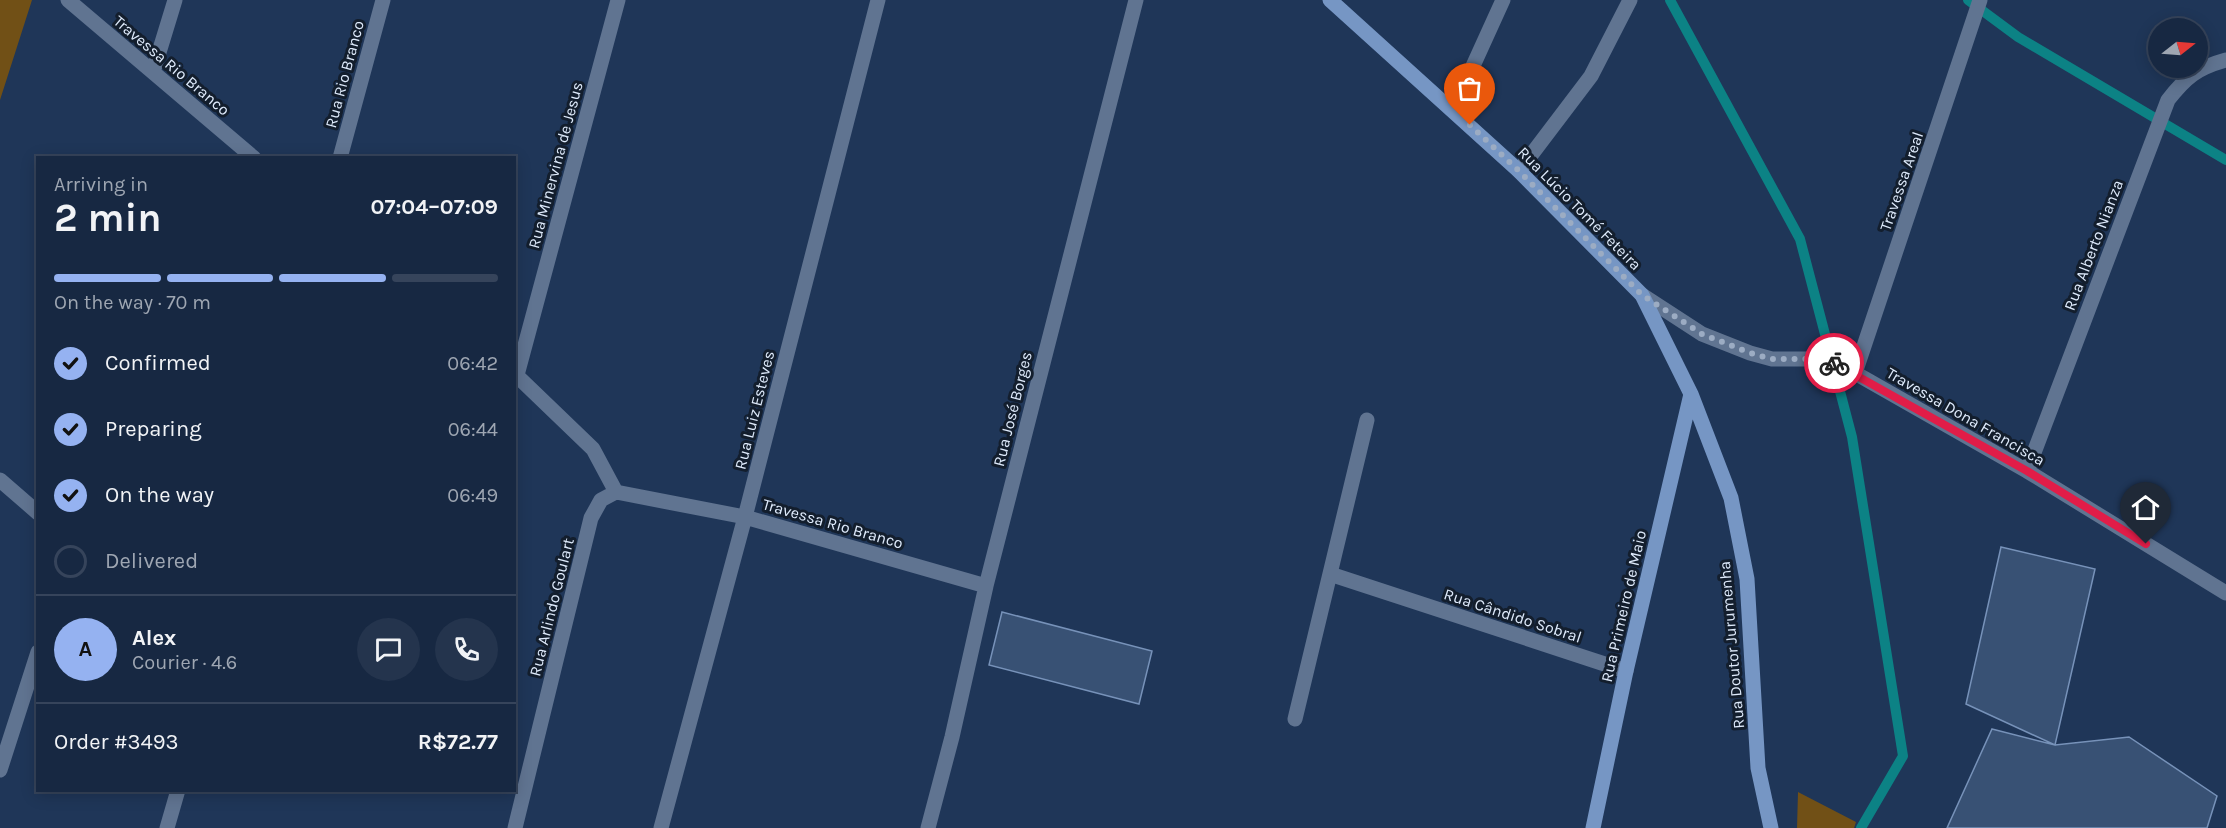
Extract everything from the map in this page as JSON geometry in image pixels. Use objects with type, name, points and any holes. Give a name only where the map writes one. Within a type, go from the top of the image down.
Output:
[{"type":"main road","name":"Rua Lúcio Tomé Feteira","points":[[1330,0],[1519,171],[1642,295],[1691,394]]},
{"type":"main road","name":"Rua Primeiro de Maio","points":[[1593,828],[1626,671],[1691,394]]},
{"type":"main road","name":"Rua Doutor Jurumenha","points":[[1691,394],[1731,498],[1747,579],[1758,768],[1771,828]]},
{"type":"street","name":"Travessa Rio Branco","points":[[68,0],[252,156]]},
{"type":"street","points":[[153,72],[175,0]]},
{"type":"street","name":"Rua Rio Branco","points":[[341,156],[383,0]]},
{"type":"street","name":"Rua Minervina de Jesus","points":[[516,374],[618,0]]},
{"type":"street","name":"Rua Luiz Esteves","points":[[661,828],[745,516],[878,0]]},
{"type":"street","name":"Rua José Borges","points":[[928,828],[952,737],[986,586],[1137,0]]},
{"type":"street","points":[[1453,110],[1503,0]]},
{"type":"street","name":"Travessa Areal","points":[[1852,372],[1980,0]]},
{"type":"street","points":[[1519,171],[1592,76],[1628,5]]},
{"type":"street","name":"Rua Alberto Nianza","points":[[2027,471],[2168,100],[2184,79],[2205,66],[2226,60]]},
{"type":"street","name":"Travessa Dona Francisca","points":[[1642,295],[1702,334],[1750,353],[1772,359],[1825,359],[1852,372],[2027,471],[2226,593]]},
{"type":"street","points":[[516,374],[593,449],[616,492]]},
{"type":"street","points":[[1294,720],[1367,420]]},
{"type":"street","points":[[0,480],[36,511]]},
{"type":"street","name":"Travessa Rio Branco","points":[[616,492],[745,516],[986,586]]},
{"type":"street","name":"Rua Arlindo Goulart","points":[[515,828],[591,518],[601,500],[616,492]]},
{"type":"street","name":"Rua Cândido Sobral","points":[[1330,574],[1626,671]]},
{"type":"street","points":[[0,770],[36,658]]},
{"type":"street","points":[[167,828],[177,792]]},
{"type":"shaded area","points":[[0,0],[32,0],[0,100]]},
{"type":"shaded area","points":[[1798,792],[1856,822],[1854,828],[1797,828]]},
{"type":"building","points":[[2001,547],[2095,569],[2055,745],[1966,704]]},
{"type":"building","points":[[1002,612],[1152,651],[1139,704],[989,665]]},
{"type":"building","points":[[1992,729],[2055,745],[2129,737],[2217,796],[2207,828],[1947,828]]},
{"type":"waterway","points":[[1670,0],[1800,239],[1852,437],[1903,756],[1861,828]]},
{"type":"waterway","points":[[1968,0],[2018,37],[2226,160]]},
{"type":"way so far","points":[[1470,125],[1642,295],[1702,334],[1750,353],[1772,359],[1825,359],[1834,363]]},
{"type":"route","points":[[1834,363],[2027,471],[2146,544]]}]
